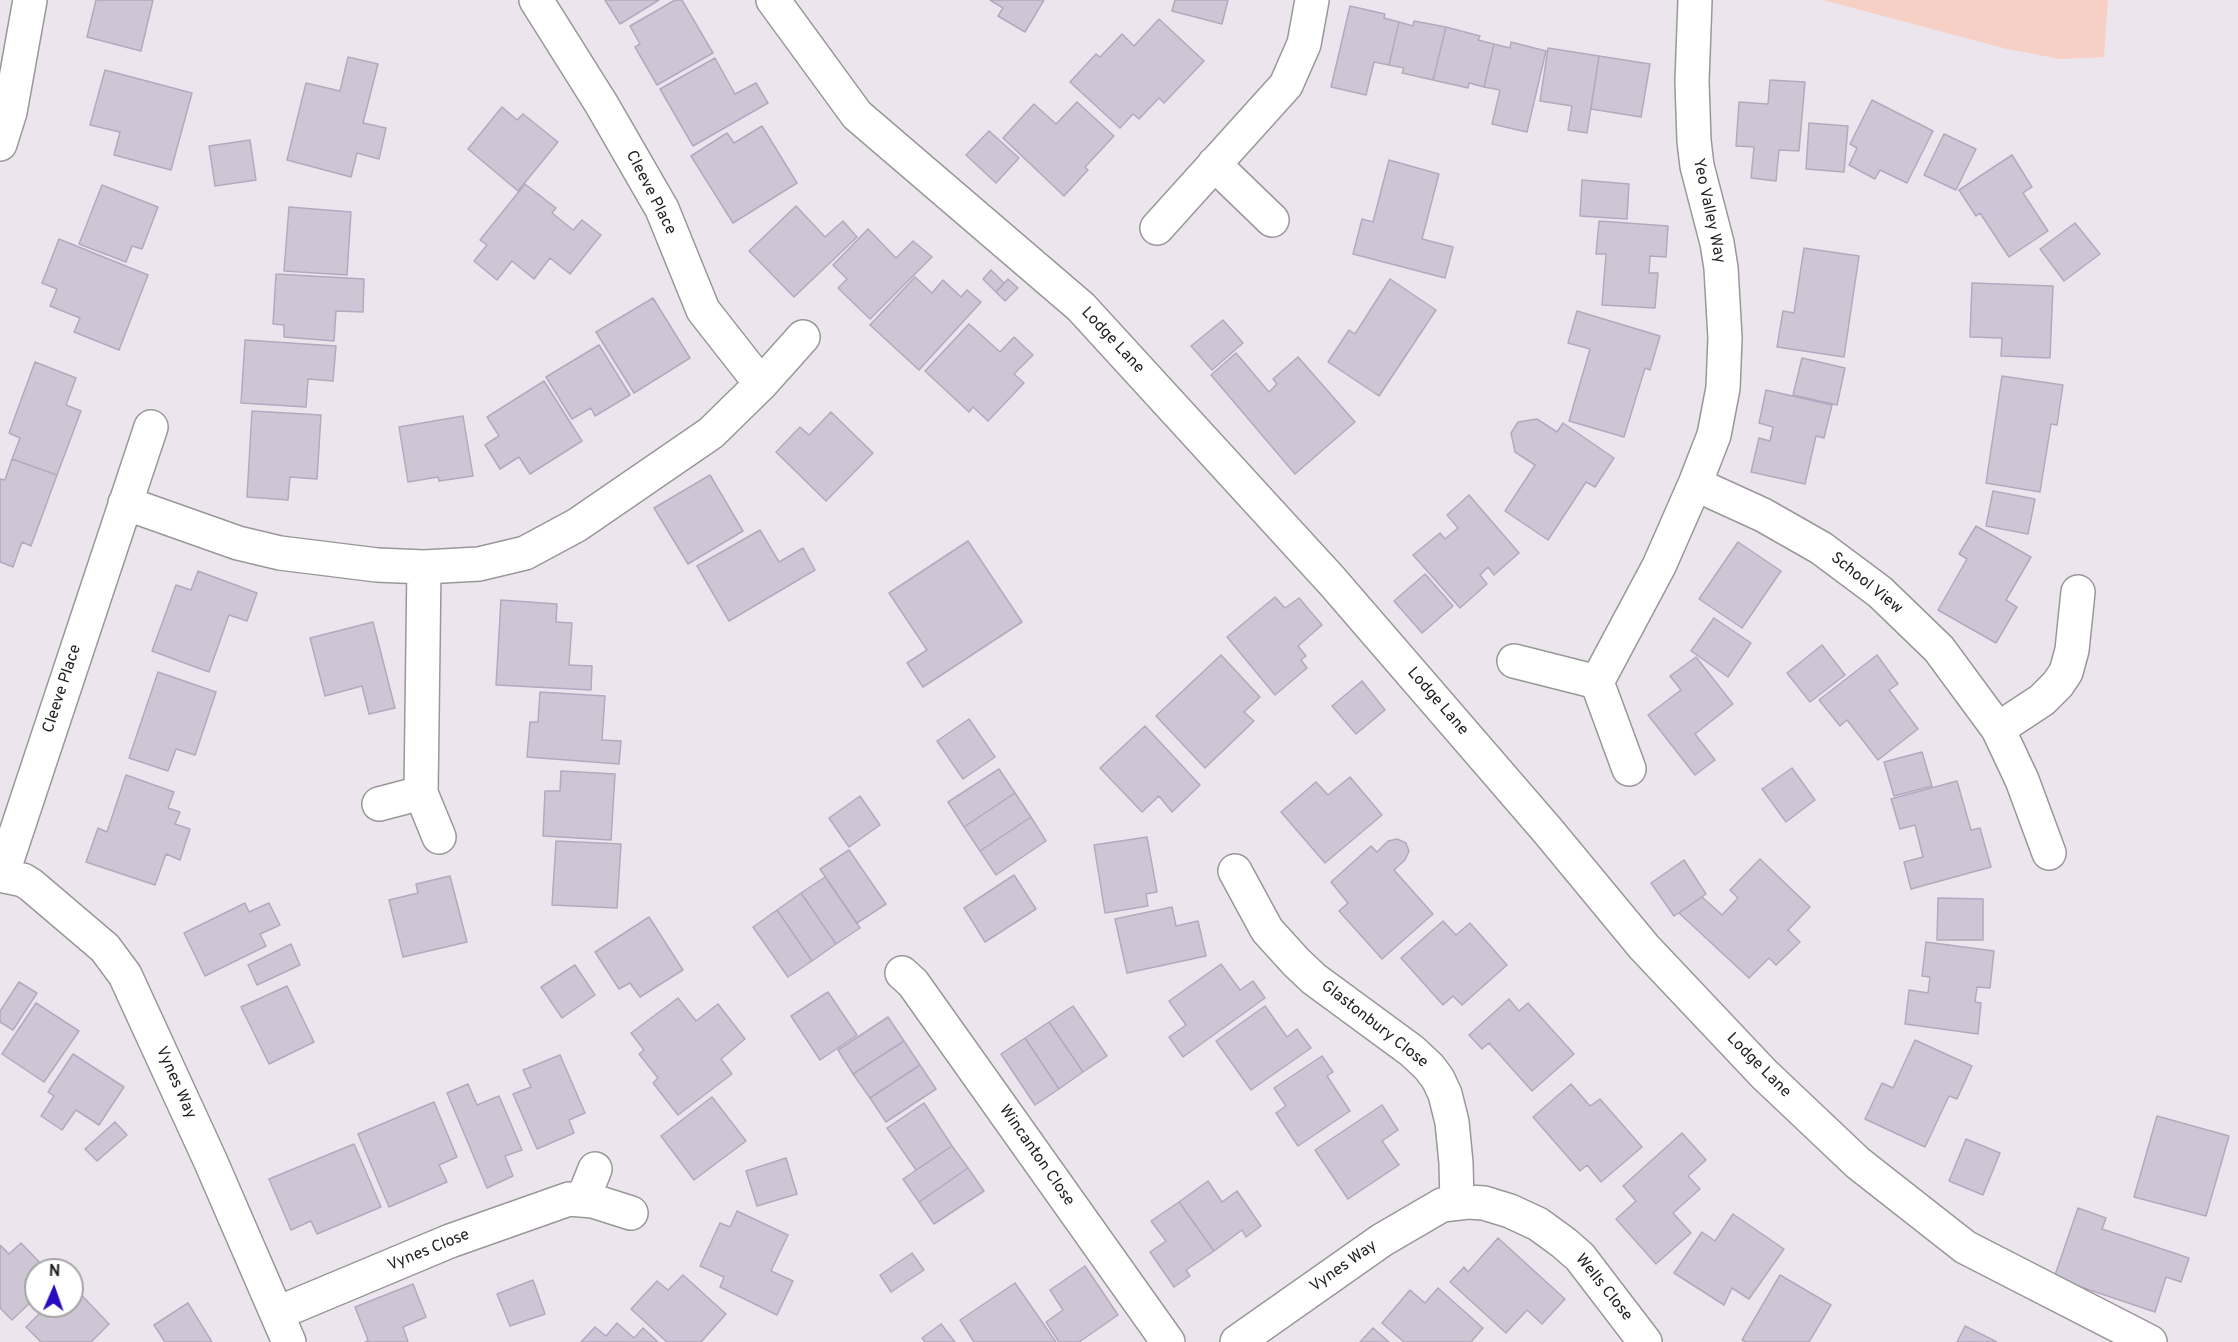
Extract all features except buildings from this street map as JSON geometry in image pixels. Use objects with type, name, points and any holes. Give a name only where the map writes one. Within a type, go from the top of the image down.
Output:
[{"type":"street","points":[[0,144],[10,112],[30,0]]},
{"type":"street","name":"Cleeve Place","points":[[536,0],[602,105],[662,209],[703,310],[761,384]]},
{"type":"street","name":"Lodge Lane","points":[[773,0],[857,115],[1081,307],[1340,590],[1540,822],[1644,947],[1764,1074],[1858,1163],[1965,1247],[2150,1342]]},
{"type":"street","points":[[1157,228],[1286,85],[1304,44],[1312,0]]},
{"type":"street","name":"Yeo Valley Way","points":[[1597,682],[1659,566],[1695,484],[1708,453],[1718,419],[1723,388],[1725,338],[1718,251],[1697,166],[1694,141],[1692,81],[1695,0]]},
{"type":"street","points":[[1215,164],[1272,220]]},
{"type":"street","points":[[125,502],[238,543],[325,560],[424,567],[479,564],[525,553],[577,525],[711,433],[761,384],[803,337]]},
{"type":"street","name":"Cleeve Place","points":[[1,875],[150,427]]},
{"type":"street","name":"School View","points":[[1695,484],[1790,529],[1849,567],[1939,649],[1998,729],[2022,780],[2049,854]]},
{"type":"street","points":[[424,567],[421,794],[440,837]]},
{"type":"street","points":[[1998,729],[2042,700],[2066,672],[2072,650],[2078,592]]},
{"type":"street","points":[[1514,661],[1597,682],[1629,769]]},
{"type":"street","points":[[379,804],[421,794]]},
{"type":"street","name":"Glastonbury Close","points":[[1235,870],[1267,930],[1296,962],[1314,979],[1412,1052],[1429,1067],[1438,1079],[1445,1094],[1452,1122],[1457,1203]]},
{"type":"street","name":"Vynes Way","points":[[1,875],[22,880],[31,885],[105,948],[126,975],[283,1327]]},
{"type":"street","name":"Wincanton Close","points":[[902,973],[914,983],[1168,1342]]},
{"type":"street","points":[[583,1199],[595,1169]]},
{"type":"street","name":"Vynes Close","points":[[283,1327],[450,1241],[569,1199],[583,1199],[631,1213]]},
{"type":"street","name":"Wells Close","points":[[1457,1203],[1476,1202],[1498,1206],[1538,1224],[1564,1242],[1580,1257],[1645,1342]]},
{"type":"street","name":"Vynes Way","points":[[1236,1342],[1382,1240],[1436,1208],[1448,1203],[1457,1203]]},
{"type":"shaded area","points":[[1823,0],[2108,0],[2104,57],[2060,59],[2007,49]]}]
